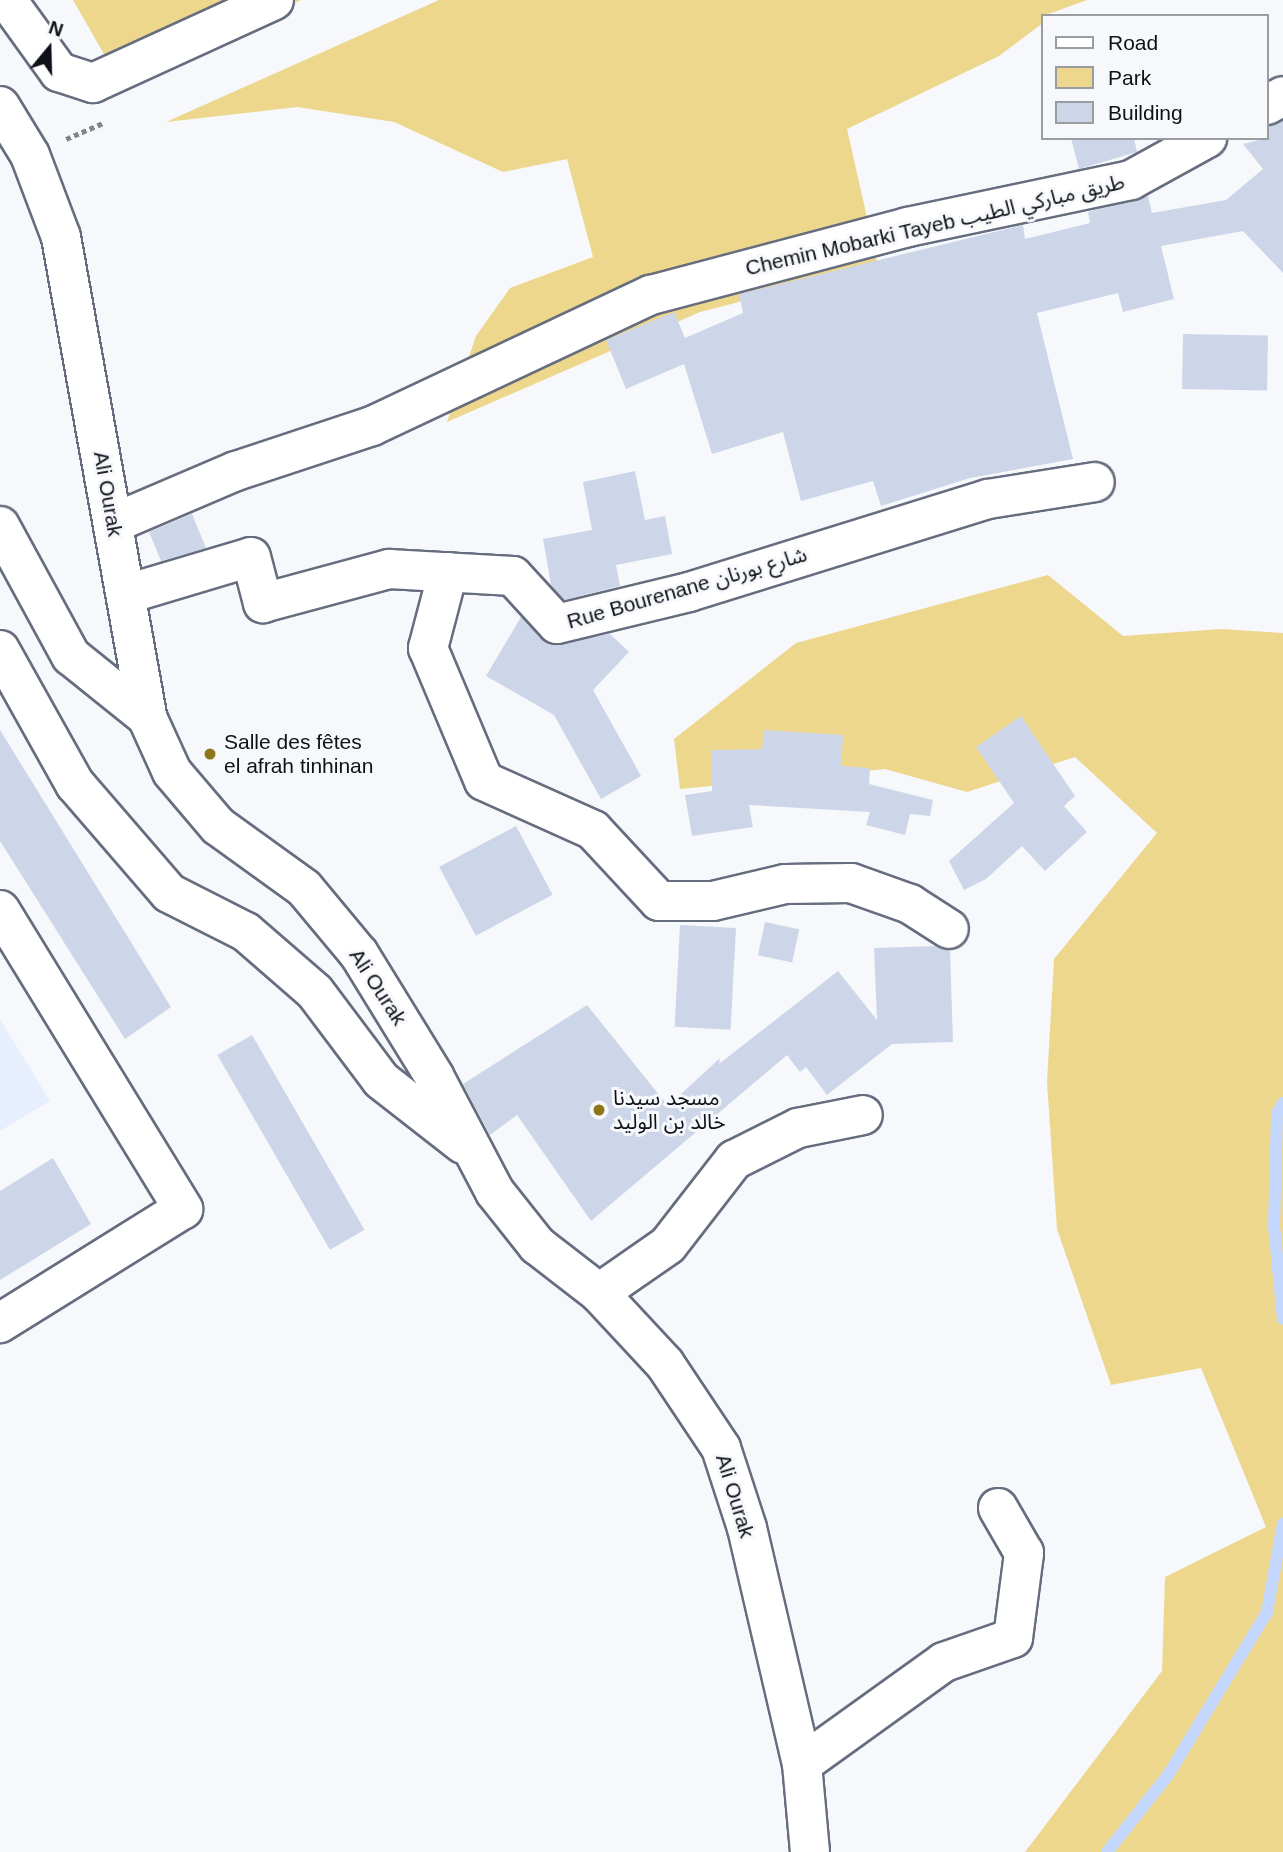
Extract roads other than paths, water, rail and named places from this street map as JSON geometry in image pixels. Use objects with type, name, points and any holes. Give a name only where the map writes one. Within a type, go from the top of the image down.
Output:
[{"type":"street","points":[[7,0],[59,72],[93,83],[274,0]]},
{"type":"street","name":"Ali Ourak","points":[[0,106],[30,155],[61,237],[127,594],[147,718],[172,772],[218,826],[304,888],[359,954],[434,1076],[472,1152],[537,1245],[598,1293],[665,1364],[721,1448],[747,1528],[802,1764],[810,1852]]},
{"type":"street","name":"Chemin Mobarki Tayeb طريق مباركي الطيب","points":[[114,523],[236,471],[372,426],[651,295],[908,227],[1131,180],[1204,140]]},
{"type":"street","name":"Rue Bourenane شارع بورنان","points":[[127,594],[251,557],[263,603],[389,569],[513,576],[558,624],[689,592],[988,499],[1095,482]]},
{"type":"street","points":[[0,526],[71,656],[147,718]]},
{"type":"street","points":[[448,572],[428,648],[484,781],[593,830],[659,901],[713,901],[785,884],[851,883],[910,904],[949,929]]},
{"type":"street","points":[[0,650],[75,784],[169,893],[246,932],[315,992],[381,1080],[472,1152]]},
{"type":"street","points":[[0,910],[183,1209],[0,1323]]},
{"type":"street","points":[[598,1293],[668,1245],[734,1160],[798,1128],[863,1115]]},
{"type":"street","points":[[802,1764],[944,1662],[1013,1638],[1024,1553],[998,1507]]},
{"type":"waterway","points":[[1283,1103],[1277,1113],[1274,1226],[1283,1319]]},
{"type":"waterway","points":[[1107,1852],[1168,1775],[1267,1612],[1283,1523]]},
{"type":"place","name":"Salle des fêtes el afrah tinhinan","points":[[210,754]]},
{"type":"place","name":"مسجد سيدنا خالد بن الوليد","points":[[599,1110]]}]
